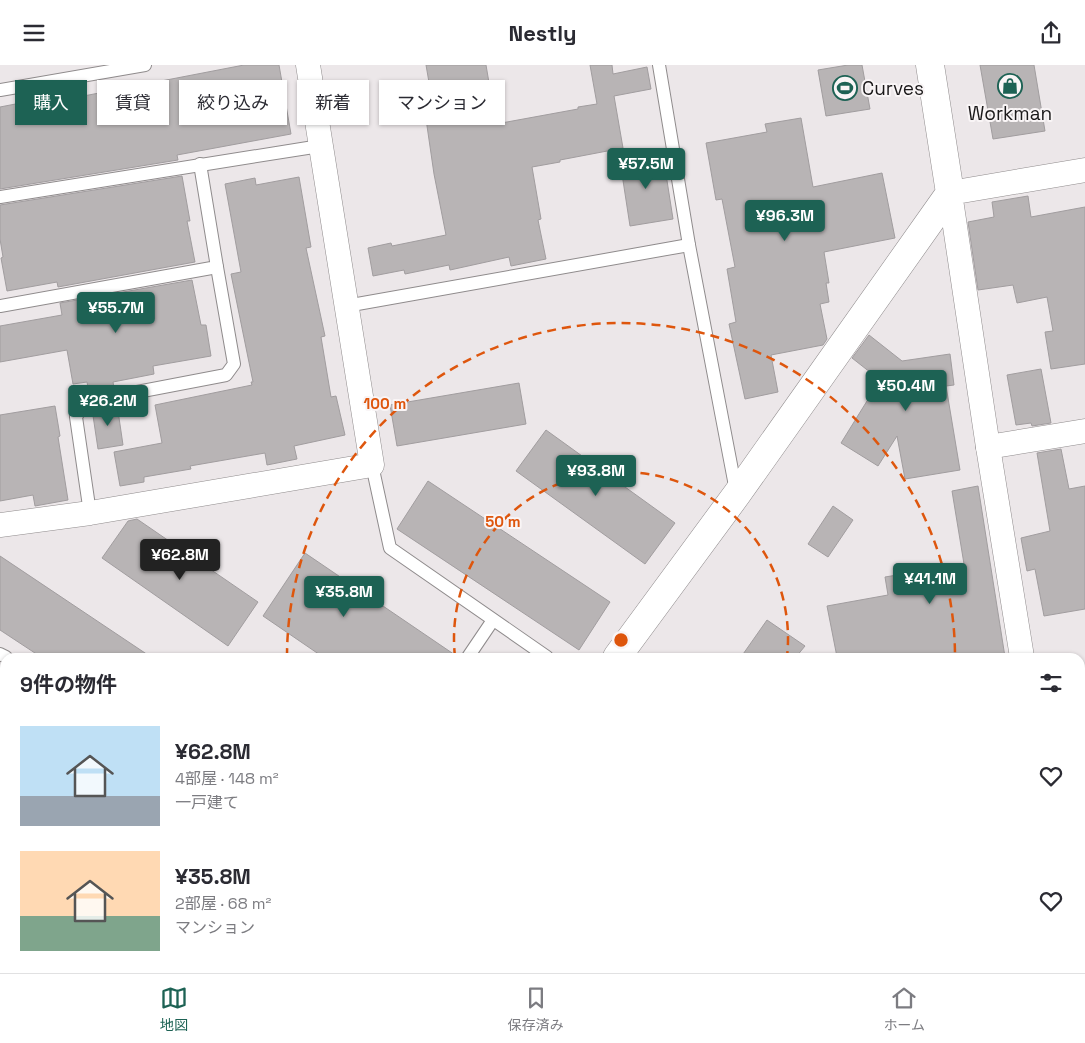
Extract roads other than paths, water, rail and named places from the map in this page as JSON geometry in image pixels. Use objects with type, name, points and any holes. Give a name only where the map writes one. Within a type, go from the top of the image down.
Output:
[{"type":"street","points":[[0,525],[90,513],[372,465],[308,65]]},
{"type":"street","points":[[930,65],[1021,653]]},
{"type":"street","points":[[620,653],[736,494],[950,193],[1085,170]]},
{"type":"street","points":[[988,447],[1085,431]]},
{"type":"lane","points":[[0,90],[146,65]]},
{"type":"lane","points":[[659,65],[689,245],[736,494]]},
{"type":"lane","points":[[0,197],[320,146]]},
{"type":"lane","points":[[90,513],[76,417],[85,402],[226,375],[234,364],[200,164]]},
{"type":"lane","points":[[346,307],[689,245]]},
{"type":"lane","points":[[0,306],[217,267]]},
{"type":"lane","points":[[372,465],[390,548],[541,653]]},
{"type":"lane","points":[[471,653],[493,620]]},
{"type":"place","name":"Workman","points":[[1010,86]]},
{"type":"place","name":"Curves","points":[[845,88]]}]
